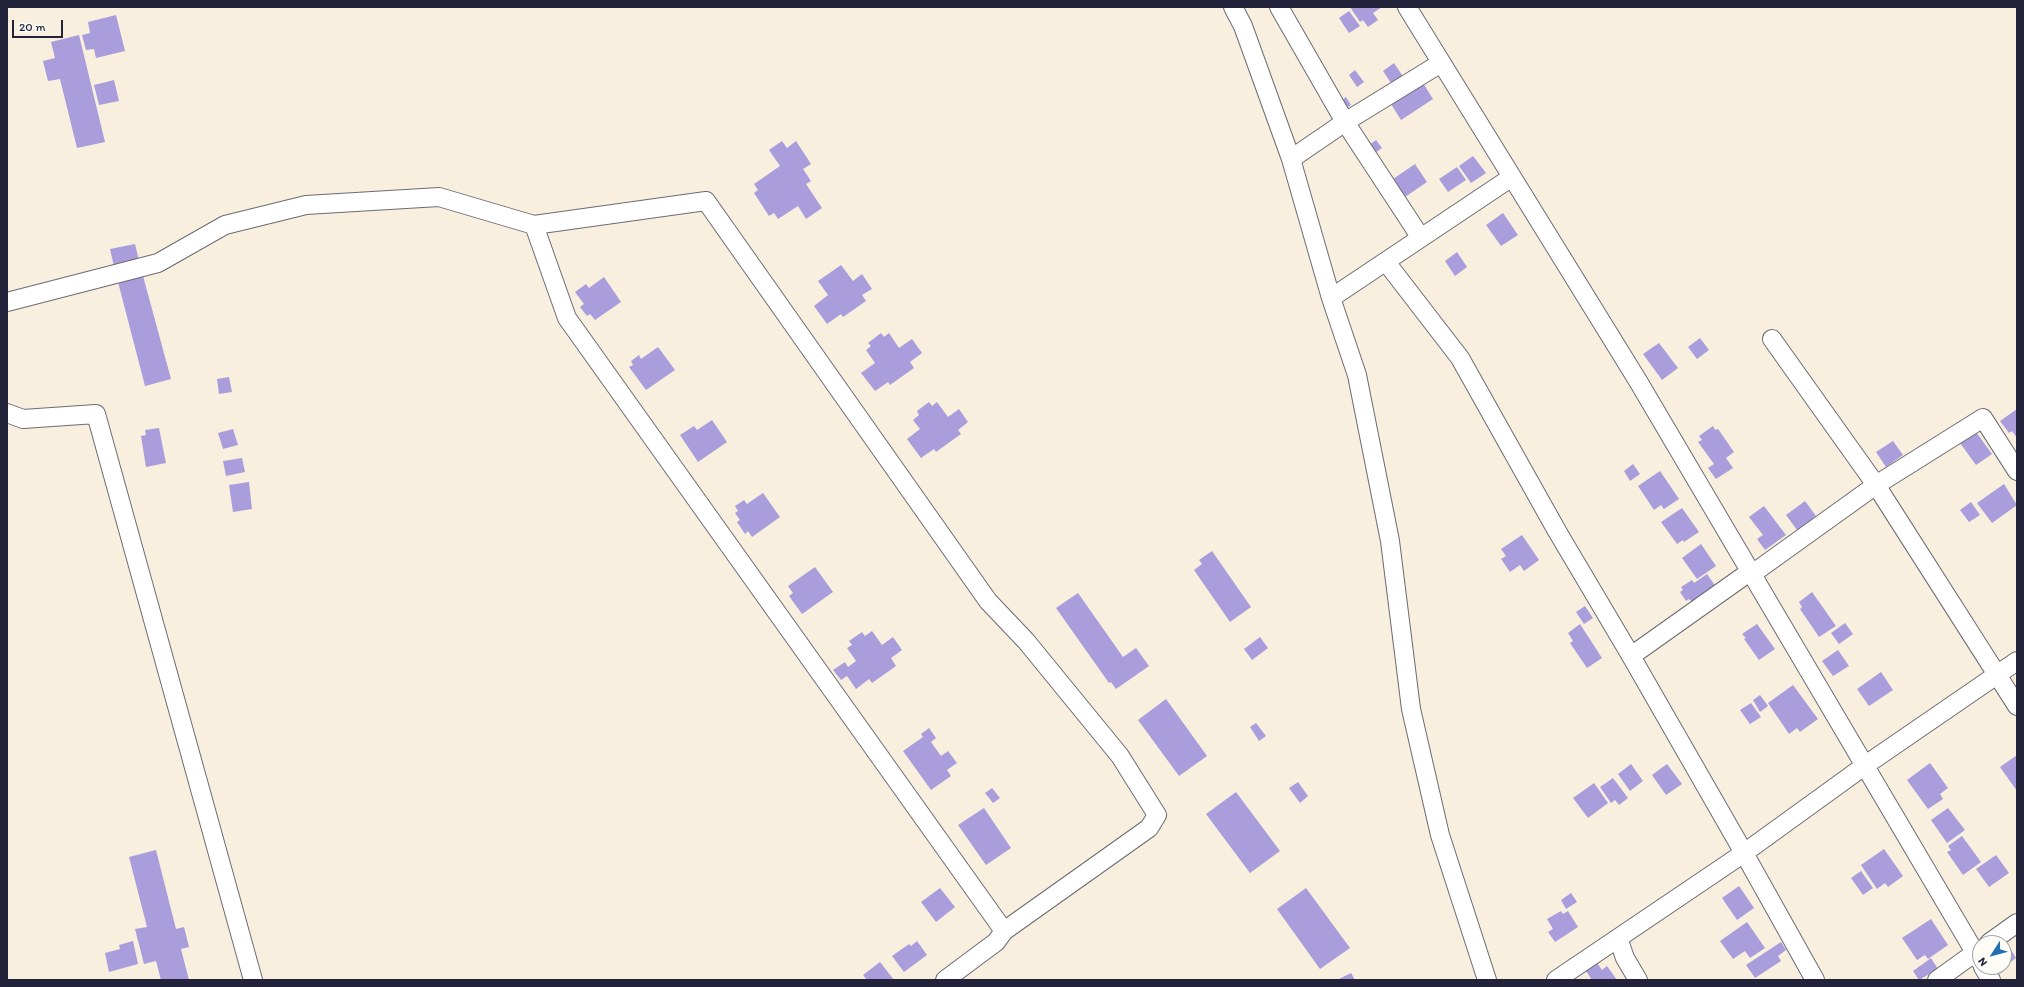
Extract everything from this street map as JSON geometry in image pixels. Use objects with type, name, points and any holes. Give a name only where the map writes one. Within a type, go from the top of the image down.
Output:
[{"type":"street","points":[[1233,7],[1243,26],[1291,159],[1331,298],[1357,375],[1390,541],[1411,709],[1440,835],[1487,980]]},
{"type":"street","points":[[1279,7],[1345,122],[1421,238]]},
{"type":"street","points":[[1407,7],[1638,381],[1865,766],[1972,940]]},
{"type":"street","points":[[1291,159],[1345,122],[1441,63]]},
{"type":"street","points":[[1331,298],[1512,177]]},
{"type":"street","points":[[7,302],[158,263],[225,225],[306,205],[439,197],[534,225],[706,201],[988,601],[1026,641],[1120,756],[1157,815],[1149,828],[1004,931],[996,942],[945,980]]},
{"type":"street","points":[[534,225],[567,318],[1004,931]]},
{"type":"street","points":[[1386,262],[1460,358],[1557,531],[1631,656],[1815,980]]},
{"type":"street","points":[[1772,339],[1876,485],[2017,706]]},
{"type":"street","points":[[7,413],[23,419],[96,414],[253,980]]},
{"type":"street","points":[[1631,656],[1748,573],[1752,574],[1876,485],[1983,418],[2017,471]]},
{"type":"street","points":[[1556,980],[1744,853],[1865,766],[2017,661]]},
{"type":"street","points":[[2004,935],[2017,923]]},
{"type":"street","points":[[1618,938],[1625,958],[1638,980]]},
{"type":"street","points":[[1937,980],[1972,960]]},
{"type":"building","points":[[1350,7],[1382,7],[1373,13],[1378,20],[1368,27],[1363,20],[1360,22]]},
{"type":"building","points":[[1349,11],[1360,26],[1349,33],[1339,18]]},
{"type":"building","points":[[116,15],[125,51],[96,58],[94,49],[86,50],[82,35],[90,33],[88,22]]},
{"type":"building","points":[[79,35],[105,142],[77,148],[60,79],[48,81],[43,61],[55,58],[51,42]]},
{"type":"building","points":[[1394,63],[1404,78],[1393,86],[1383,71]]},
{"type":"building","points":[[1355,70],[1364,82],[1357,87],[1349,75]]},
{"type":"building","points":[[114,80],[119,101],[99,105],[94,85]]},
{"type":"building","points":[[1423,83],[1433,99],[1401,120],[1391,104]]},
{"type":"building","points":[[1346,97],[1351,105],[1342,111],[1337,103]]},
{"type":"building","points":[[1376,140],[1382,148],[1375,153],[1369,145]]},
{"type":"building","points":[[782,141],[787,148],[796,141],[811,164],[803,169],[811,181],[806,184],[822,208],[806,219],[798,206],[778,219],[774,213],[769,216],[754,193],[758,190],[754,184],[780,166],[769,150]]},
{"type":"building","points":[[1473,156],[1486,173],[1471,183],[1459,166]]},
{"type":"building","points":[[1415,164],[1427,182],[1405,197],[1393,179]]},
{"type":"building","points":[[1457,167],[1466,180],[1448,192],[1439,179]]},
{"type":"building","points":[[1503,213],[1518,235],[1501,246],[1486,225]]},
{"type":"building","points":[[135,244],[140,265],[115,271],[110,249]]},
{"type":"building","points":[[1457,252],[1467,267],[1455,276],[1445,261]]},
{"type":"building","points":[[841,265],[853,281],[862,274],[872,289],[862,295],[866,301],[843,317],[841,314],[827,324],[814,306],[828,295],[818,281]]},
{"type":"building","points":[[143,276],[171,379],[145,386],[118,282]]},
{"type":"building","points":[[604,277],[621,302],[595,320],[590,314],[587,316],[580,307],[584,304],[575,292],[586,284],[589,288]]},
{"type":"building","points":[[881,333],[884,337],[889,333],[899,348],[912,339],[922,353],[910,362],[914,368],[890,385],[888,382],[875,391],[861,373],[875,363],[866,350],[871,346],[868,343]]},
{"type":"building","points":[[1700,338],[1709,350],[1697,359],[1688,347]]},
{"type":"building","points":[[1659,343],[1678,368],[1662,380],[1643,354]]},
{"type":"building","points":[[658,347],[675,370],[646,390],[629,367],[633,365],[631,361],[639,355],[641,359]]},
{"type":"building","points":[[229,377],[232,392],[219,394],[217,379]]},
{"type":"building","points":[[929,402],[932,406],[937,402],[948,417],[959,409],[968,422],[958,430],[961,434],[936,452],[934,449],[921,458],[907,439],[920,429],[913,420],[919,415],[917,411]]},
{"type":"building","points":[[2017,409],[2017,438],[2012,431],[2009,433],[2000,421]]},
{"type":"building","points":[[712,420],[727,442],[698,462],[680,435],[694,426],[697,430]]},
{"type":"building","points":[[1713,426],[1715,430],[1718,429],[1734,452],[1726,458],[1733,468],[1716,479],[1708,468],[1714,464],[1698,442],[1702,440],[1699,436]]},
{"type":"building","points":[[159,428],[166,463],[146,467],[141,436],[146,435],[145,430]]},
{"type":"building","points":[[233,429],[238,445],[223,449],[218,433]]},
{"type":"building","points":[[1976,432],[1992,454],[1976,465],[1960,443]]},
{"type":"building","points":[[1893,441],[1903,455],[1886,467],[1876,452]]},
{"type":"building","points":[[242,458],[245,472],[226,476],[223,461]]},
{"type":"building","points":[[1633,464],[1640,474],[1630,481],[1624,471]]},
{"type":"building","points":[[1660,471],[1679,499],[1664,509],[1661,505],[1654,510],[1638,486]]},
{"type":"building","points":[[249,482],[252,509],[233,512],[229,485]]},
{"type":"building","points":[[2004,484],[2017,505],[1992,523],[1977,503]]},
{"type":"building","points":[[763,493],[780,517],[752,537],[748,531],[745,534],[737,522],[740,520],[735,513],[738,511],[735,506],[744,500],[747,504]]},
{"type":"building","points":[[1805,501],[1816,516],[1797,530],[1786,515]]},
{"type":"building","points":[[1971,502],[1980,515],[1969,522],[1960,510]]},
{"type":"building","points":[[1764,506],[1786,535],[1765,550],[1757,539],[1763,535],[1749,517]]},
{"type":"building","points":[[1682,508],[1699,532],[1684,542],[1683,540],[1677,544],[1661,522]]},
{"type":"building","points":[[1522,535],[1539,560],[1524,571],[1520,565],[1510,572],[1501,559],[1506,556],[1501,549]]},
{"type":"building","points":[[1701,544],[1716,566],[1697,579],[1682,558]]},
{"type":"building","points":[[1212,551],[1251,607],[1230,622],[1194,570],[1202,564],[1199,560]]},
{"type":"building","points":[[815,567],[833,592],[802,614],[789,596],[793,593],[788,586]]},
{"type":"building","points":[[1707,574],[1716,587],[1693,603],[1689,599],[1686,601],[1680,592],[1683,590],[1681,587],[1692,580],[1694,583]]},
{"type":"building","points":[[1812,592],[1836,626],[1819,637],[1800,609],[1802,607],[1799,602]]},
{"type":"building","points":[[1078,593],[1123,657],[1136,648],[1149,666],[1116,689],[1111,682],[1109,683],[1056,608]]},
{"type":"building","points":[[1585,606],[1593,618],[1584,624],[1576,612]]},
{"type":"building","points":[[1845,623],[1853,634],[1839,644],[1831,633]]},
{"type":"building","points":[[1580,624],[1602,658],[1587,668],[1570,643],[1573,641],[1568,633]]},
{"type":"building","points":[[1757,624],[1775,649],[1759,660],[1742,634]]},
{"type":"building","points":[[872,631],[882,645],[893,637],[902,650],[891,658],[896,666],[872,683],[869,679],[856,689],[847,676],[841,680],[833,670],[845,662],[848,667],[856,661],[847,648],[852,645],[849,641],[862,632],[865,636]]},
{"type":"building","points":[[1260,637],[1268,648],[1252,660],[1244,649]]},
{"type":"building","points":[[1838,650],[1849,666],[1833,676],[1822,661]]},
{"type":"building","points":[[1881,672],[1893,690],[1869,706],[1857,689]]},
{"type":"building","points":[[1793,685],[1818,719],[1800,732],[1797,728],[1789,734],[1768,703]]},
{"type":"building","points":[[1760,695],[1768,706],[1760,712],[1753,700]]},
{"type":"building","points":[[1166,699],[1207,756],[1179,776],[1138,720]]},
{"type":"building","points":[[1751,703],[1761,717],[1750,724],[1740,710]]},
{"type":"building","points":[[1256,723],[1266,736],[1259,741],[1250,727]]},
{"type":"building","points":[[929,728],[936,738],[931,742],[941,756],[948,751],[957,763],[947,770],[951,776],[931,790],[903,751],[923,737],[921,734]]},
{"type":"building","points":[[2017,755],[2017,791],[2000,767]]},
{"type":"building","points":[[1930,763],[1948,788],[1940,794],[1943,799],[1928,809],[1907,780]]},
{"type":"building","points":[[1631,764],[1643,781],[1630,791],[1618,774]]},
{"type":"building","points":[[1667,764],[1682,784],[1666,795],[1652,775]]},
{"type":"building","points":[[1613,778],[1628,798],[1619,805],[1615,800],[1611,803],[1600,787]]},
{"type":"building","points":[[1298,782],[1308,796],[1300,803],[1289,788]]},
{"type":"building","points":[[1594,783],[1608,803],[1588,818],[1573,798]]},
{"type":"building","points":[[992,788],[1000,798],[993,803],[985,793]]},
{"type":"building","points":[[1236,792],[1280,851],[1250,873],[1206,814]]},
{"type":"building","points":[[984,808],[1011,848],[986,865],[958,825]]},
{"type":"building","points":[[1948,808],[1965,830],[1947,843],[1931,820]]},
{"type":"building","points":[[1962,836],[1981,862],[1963,875],[1947,852],[1951,850],[1948,846]]},
{"type":"building","points":[[1884,849],[1903,876],[1888,887],[1885,883],[1877,889],[1861,865]]},
{"type":"building","points":[[156,850],[176,929],[184,927],[189,947],[181,949],[189,980],[161,980],[156,961],[144,964],[135,929],[147,927],[129,857]]},
{"type":"building","points":[[1996,855],[2009,873],[1989,887],[1976,869]]},
{"type":"building","points":[[1861,871],[1873,888],[1863,895],[1851,878]]},
{"type":"building","points":[[1739,886],[1754,908],[1737,920],[1722,898]]},
{"type":"building","points":[[940,888],[955,907],[936,922],[921,902]]},
{"type":"building","points":[[1306,888],[1350,948],[1320,969],[1277,909]]},
{"type":"building","points":[[1571,893],[1577,902],[1566,909],[1561,900]]},
{"type":"building","points":[[1561,911],[1563,914],[1568,911],[1578,927],[1555,942],[1548,932],[1553,929],[1547,919]]},
{"type":"building","points":[[1931,919],[1948,945],[1928,959],[1925,955],[1917,960],[1902,938]]},
{"type":"building","points":[[1747,922],[1765,948],[1750,958],[1745,951],[1733,959],[1720,941]]},
{"type":"building","points":[[133,941],[138,964],[109,972],[105,953],[120,949],[119,945]]},
{"type":"building","points":[[917,941],[927,955],[904,972],[892,956],[909,944],[911,946]]},
{"type":"building","points":[[1781,942],[1786,950],[1778,956],[1781,961],[1755,978],[1746,965]]},
{"type":"building","points":[[2012,951],[2016,958],[2012,961]]},
{"type":"building","points":[[1931,958],[1938,969],[1919,980],[1913,971]]},
{"type":"building","points":[[1595,960],[1602,970],[1607,966],[1617,980],[1592,980],[1584,968]]},
{"type":"building","points":[[880,962],[894,980],[867,980],[863,975]]},
{"type":"building","points":[[1351,973],[1355,980],[1337,980]]}]
